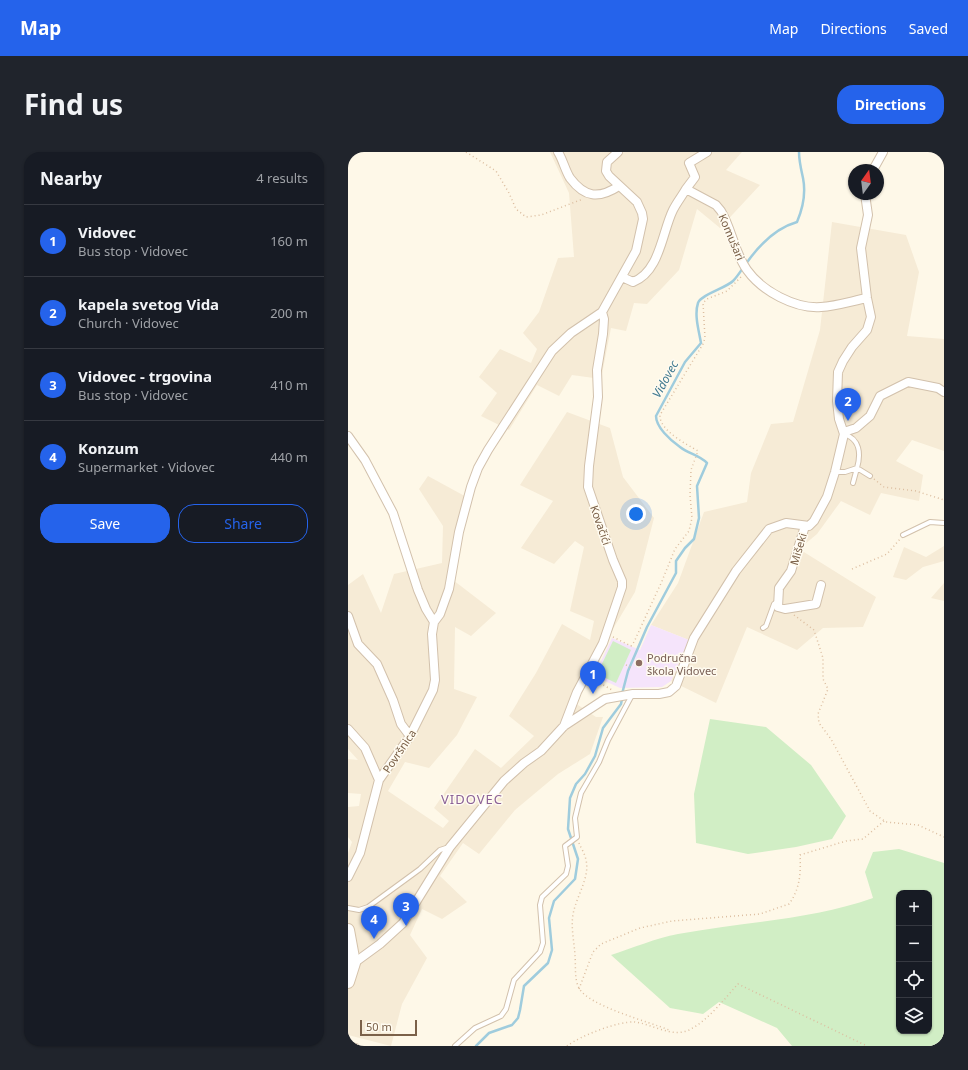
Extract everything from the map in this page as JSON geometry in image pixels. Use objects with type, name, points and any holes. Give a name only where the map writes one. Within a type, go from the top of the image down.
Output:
[{"type":"street","points":[[558,152],[570,177],[592,196],[602,194],[619,186]]},
{"type":"street","points":[[348,436],[365,460],[393,512],[418,590],[426,609],[434,622],[442,609],[449,589],[459,532],[471,487],[488,450],[552,351],[572,333],[602,312],[636,251],[642,219],[637,202],[609,176],[606,167],[607,162],[618,152]]},
{"type":"street","points":[[622,277],[634,282],[640,280],[646,273],[656,257],[673,210],[695,177],[689,163],[707,152]]},
{"type":"street","points":[[876,164],[883,152]]},
{"type":"street","name":"Komušari","points":[[686,189],[721,210],[745,267],[762,285],[782,298],[801,305],[821,307],[866,298]]},
{"type":"street","points":[[354,963],[380,944],[403,923],[450,847],[504,781],[540,751],[564,726],[605,699],[669,692],[676,686],[694,638],[736,571],[769,529],[786,523],[809,526],[814,521],[827,497],[835,472],[844,433],[839,418],[837,401],[838,372],[842,361],[867,330],[871,317],[866,298],[862,248],[868,215],[866,200]]},
{"type":"street","name":"Kovačići","points":[[564,726],[577,692],[603,643],[622,592],[622,582],[588,487],[589,466],[598,397],[597,370],[604,319],[602,312]]},
{"type":"street","points":[[844,433],[856,428],[870,416],[880,396],[908,382],[938,388],[944,392]]},
{"type":"street","name":"Mišeki","points":[[777,602],[779,588],[791,571],[805,526]]},
{"type":"street","points":[[777,602],[781,608],[816,604],[821,585]]},
{"type":"street","points":[[348,616],[358,644],[377,664],[393,700],[401,724],[410,736]]},
{"type":"street","name":"Površnica","points":[[348,877],[360,853],[379,780],[410,736],[433,690],[435,680],[432,634],[434,622]]},
{"type":"street","points":[[348,729],[365,748],[379,780]]},
{"type":"street","points":[[348,930],[354,963],[348,982]]},
{"type":"lane","points":[[844,433],[850,436],[858,446],[860,457],[853,483]]},
{"type":"lane","points":[[835,472],[845,472],[857,468]]},
{"type":"lane","points":[[857,468],[870,476]]},
{"type":"lane","points":[[903,534],[930,522],[944,523]]},
{"type":"lane","points":[[763,628],[766,626],[774,604],[777,602]]},
{"type":"lane","points":[[455,1046],[475,1028],[501,1016],[506,1009],[514,980],[540,952],[543,943],[540,905],[542,897],[566,874],[568,856],[564,849],[576,838],[575,818],[581,792],[599,762],[623,696]]},
{"type":"lane","points":[[348,908],[359,910],[368,907],[420,869],[440,850],[450,847]]},
{"type":"lane","points":[[348,1045],[356,1046]]},
{"type":"path","points":[[466,152],[496,171],[509,193],[516,209],[526,217],[548,212],[592,196]]},
{"type":"path","points":[[606,634],[631,646],[662,582],[675,549],[689,531],[692,518],[690,495],[691,470],[698,451],[675,436],[661,423],[660,415],[703,344],[705,338],[703,303],[707,299],[727,290],[745,267]]},
{"type":"path","points":[[870,476],[884,486],[916,491],[944,500]]},
{"type":"path","points":[[852,569],[887,554],[903,534]]},
{"type":"path","points":[[791,608],[796,618],[807,623],[814,630],[821,651],[822,675],[828,689],[818,714],[819,723],[831,739],[870,811],[884,821],[918,825],[944,837]]},
{"type":"path","points":[[626,665],[632,668]]},
{"type":"path","points":[[600,683],[623,696]]},
{"type":"path","points":[[579,989],[593,952],[601,944],[640,928],[672,921],[760,914],[789,904],[797,892],[801,873],[800,855],[846,841],[863,839],[872,833],[884,821]]},
{"type":"path","points":[[576,838],[586,860],[586,873],[574,911],[572,929],[576,977],[579,989],[587,997],[629,1017],[655,1023],[672,1031]]},
{"type":"path","points":[[566,1046],[574,1041],[625,1022],[637,1022],[672,1031],[680,1032],[688,1030],[708,1016],[738,984],[867,1046]]},
{"type":"shaded area","points":[[550,152],[742,152],[726,170],[760,185],[720,228],[697,209],[679,270],[647,304],[634,303],[626,331],[611,328],[601,379],[572,375],[559,396],[537,385],[509,430],[481,416],[497,393],[479,377],[500,349],[531,363],[537,349],[523,333],[539,312],[558,258],[574,257],[569,193]]},
{"type":"shaded area","points":[[832,222],[906,235],[919,272],[907,336],[944,339],[944,451],[912,440],[896,461],[923,475],[919,501],[881,493],[870,515],[841,501],[817,534],[799,549],[876,597],[863,627],[823,628],[797,650],[747,627],[716,703],[671,681],[689,640],[651,625],[678,583],[704,512],[747,502],[751,473],[771,424],[793,422],[820,330]]},
{"type":"shaded area","points":[[567,412],[610,428],[623,477],[654,518],[635,592],[607,639],[575,703],[596,717],[603,717],[590,754],[558,774],[515,810],[479,854],[463,843],[440,876],[467,902],[442,919],[422,909],[410,935],[427,958],[402,1004],[391,1046],[348,1035],[348,853],[352,842],[348,837],[348,807],[359,806],[361,794],[348,793],[348,759],[358,760],[348,749],[348,585],[363,574],[381,613],[394,574],[442,563],[443,526],[419,489],[428,476],[472,500],[458,546],[453,580],[496,613],[471,636],[455,627],[454,689],[477,697],[457,735],[429,768],[405,762],[388,791],[443,828],[449,821],[434,808],[475,749],[501,768],[534,736],[509,716],[536,673],[562,624],[590,640],[594,621],[570,611],[584,547],[575,541],[554,564],[521,548],[553,501],[520,485]]},
{"type":"shaded area","points":[[944,546],[944,561],[923,567],[906,580],[893,577],[904,547],[926,557]]},
{"type":"shaded area","points":[[944,583],[944,601],[931,598]]},
{"type":"shaded area","name":"Područna škola Vidovec","points":[[651,625],[689,640],[671,681],[662,687],[620,688],[594,676],[612,638],[640,650]]},
{"type":"green space","points":[[613,641],[631,650],[616,683],[597,674]]},
{"type":"green space","points":[[710,719],[766,727],[811,765],[846,816],[832,839],[796,847],[748,854],[696,843],[694,794]]},
{"type":"green space","points":[[899,849],[944,863],[944,1046],[792,1046],[777,1028],[719,1002],[703,1014],[670,1008],[611,955],[670,936],[801,916],[826,911],[873,898],[865,872],[873,852]]},
{"type":"waterway","name":"Vidovec","points":[[622,694],[628,671],[647,627],[676,573],[676,561],[685,548],[694,539],[699,518],[697,486],[707,463],[672,441],[661,429],[656,416],[685,362],[701,343],[696,313],[700,300],[708,294],[730,284],[764,242],[782,228],[797,222],[804,195],[799,152]]},
{"type":"waterway","name":"Vidovec","points":[[476,1046],[489,1033],[512,1025],[518,1018],[524,986],[548,963],[552,950],[549,918],[554,901],[575,879],[578,859],[568,829],[570,798],[576,784],[585,774],[595,756],[603,728],[621,704],[622,699]]},
{"type":"place","name":"kapela svetog Vida","points":[[848,421]]},
{"type":"place","name":"Područna škola Vidovec","points":[[639,663]]},
{"type":"place","name":"Vidovec","points":[[593,694]]},
{"type":"place","name":"Vidovec - trgovina","points":[[406,926]]},
{"type":"place","name":"Konzum","points":[[374,939]]},
{"type":"district","name":"VIDOVEC","points":[[472,799]]}]
